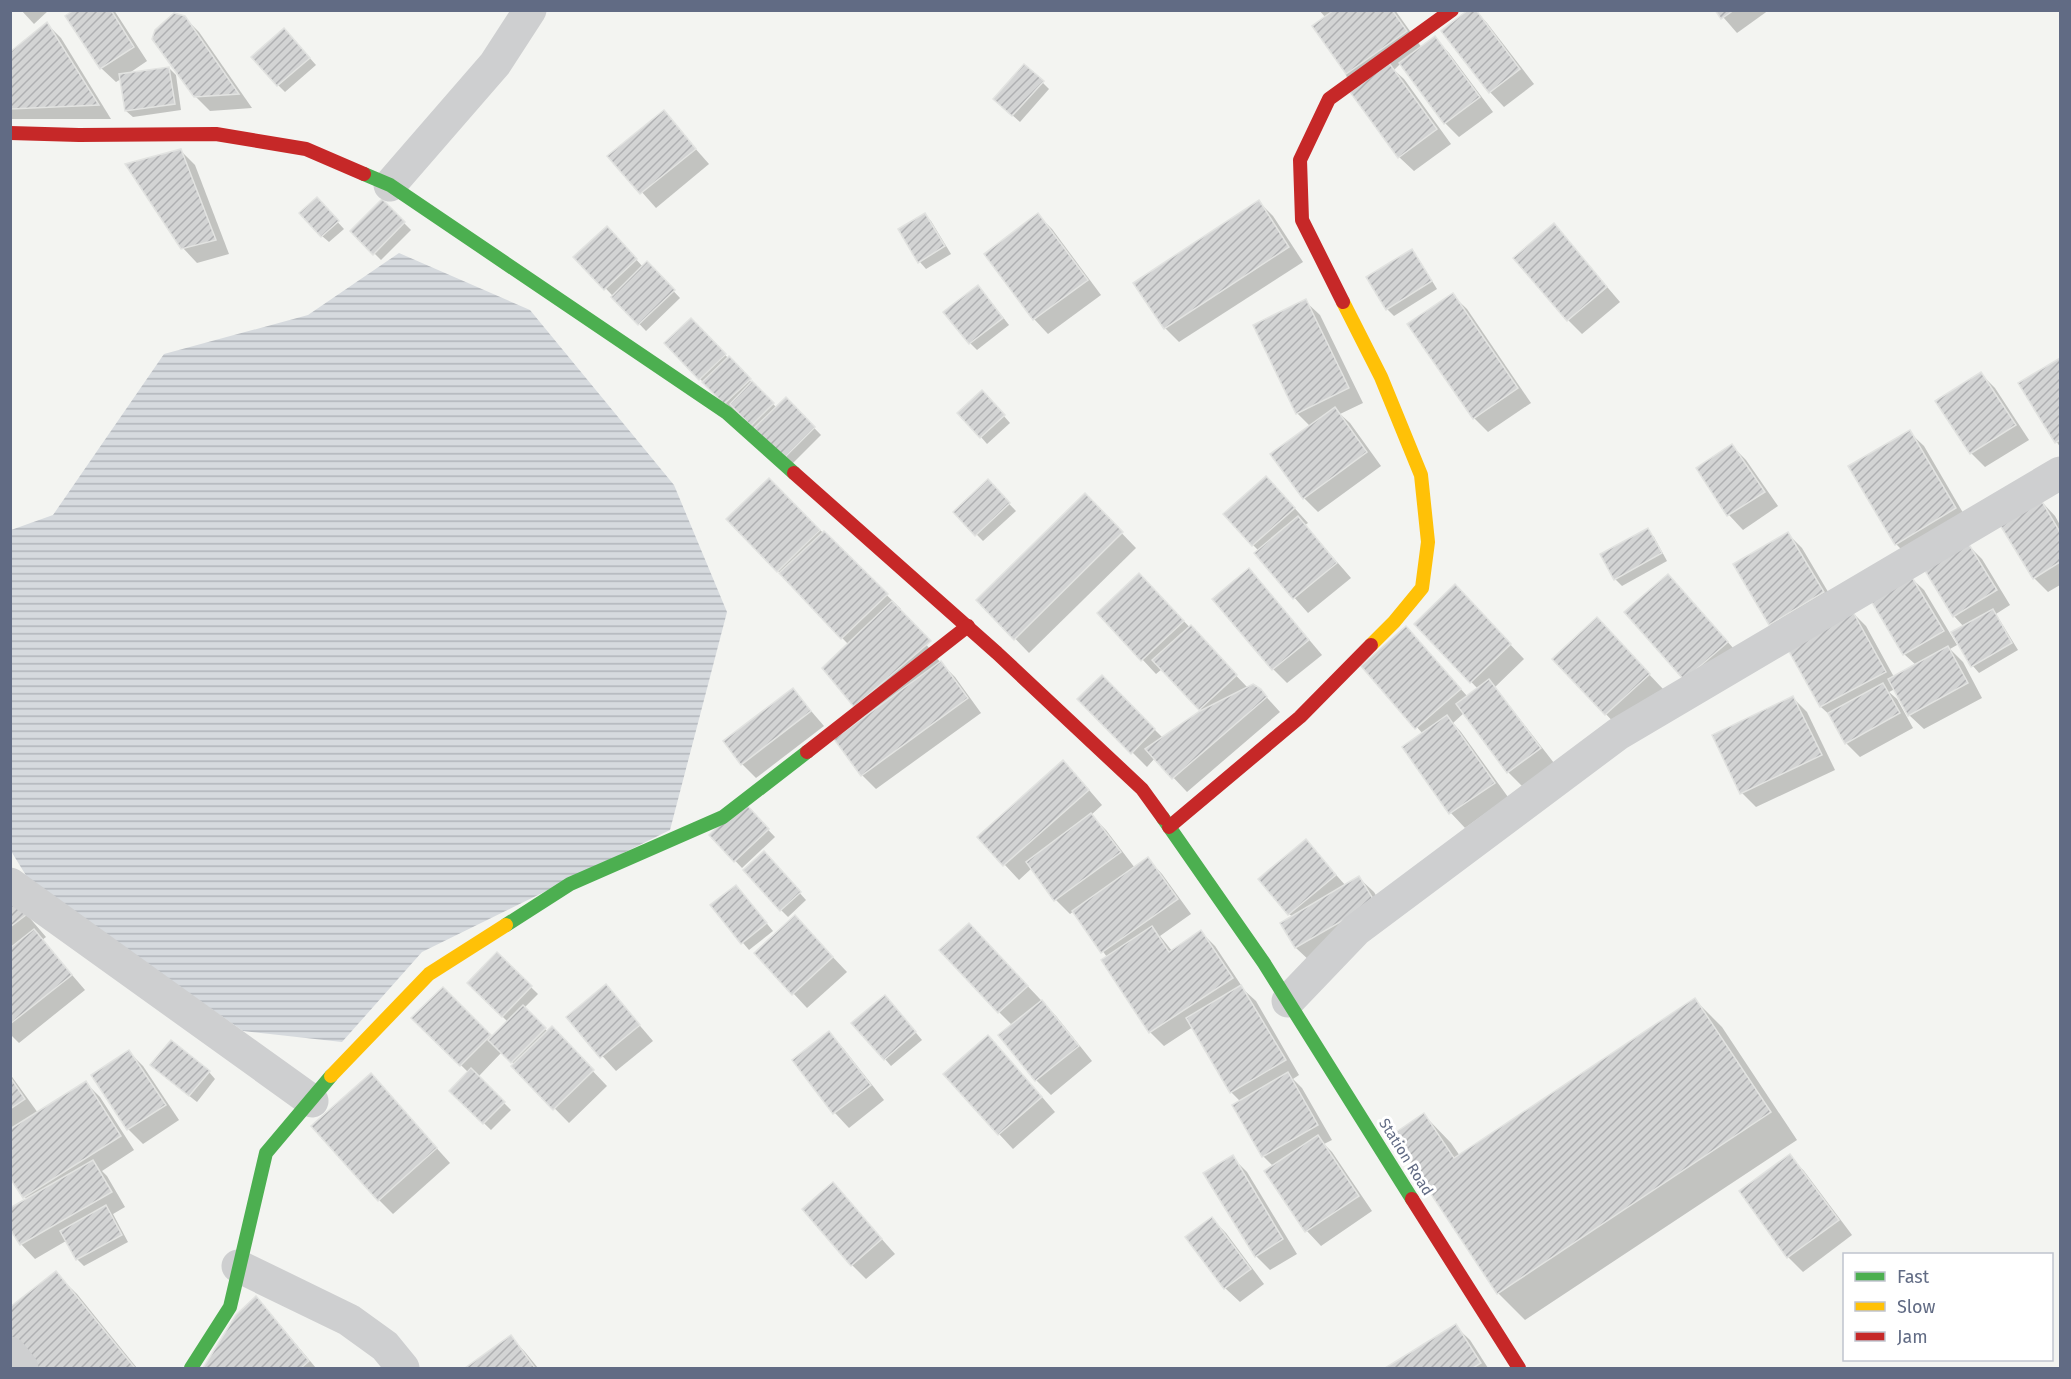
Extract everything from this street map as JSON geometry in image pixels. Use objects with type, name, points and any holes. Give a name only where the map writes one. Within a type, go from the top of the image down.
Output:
[{"type":"street","points":[[390,184],[495,64],[530,10]]},
{"type":"street","points":[[1169,827],[1299,717],[1394,622],[1422,588],[1428,542],[1421,475],[1381,377],[1302,220],[1300,160],[1329,99],[1452,10]]},
{"type":"street","name":"Station Road","points":[[10,133],[216,134],[306,148],[390,184],[727,413],[968,626],[1142,789],[1264,963],[1519,1368]]},
{"type":"street","points":[[1288,1001],[1356,930],[1618,734],[2061,473]]},
{"type":"street","points":[[191,1368],[230,1307],[266,1153],[346,1059],[429,974],[570,885],[723,817],[968,626]]},
{"type":"street","points":[[10,884],[312,1101]]},
{"type":"street","points":[[238,1266],[349,1320],[385,1346],[403,1368]]},
{"type":"street","points":[[10,1353],[21,1368]]},
{"type":"shaded area","points":[[399,253],[530,310],[674,485],[727,612],[670,830],[422,952],[342,1042],[243,1031],[30,882],[11,851],[11,530],[53,515],[164,354],[308,315]]},
{"type":"building","points":[[74,10],[111,10],[134,47],[100,69],[65,16]]},
{"type":"building","points":[[1334,10],[1392,10],[1407,31],[1346,74],[1312,26]]},
{"type":"building","points":[[1468,10],[1476,10],[1520,69],[1489,93],[1441,31]]},
{"type":"building","points":[[1715,10],[1734,10],[1721,19]]},
{"type":"building","points":[[174,13],[185,16],[239,94],[194,97],[152,39],[155,30]]},
{"type":"building","points":[[47,22],[99,105],[10,109],[10,52]]},
{"type":"building","points":[[284,28],[310,58],[277,86],[251,57]]},
{"type":"building","points":[[1435,36],[1480,97],[1444,124],[1399,63]]},
{"type":"building","points":[[1389,63],[1437,129],[1398,158],[1350,92]]},
{"type":"building","points":[[1024,64],[1044,81],[1012,116],[993,99]]},
{"type":"building","points":[[169,67],[175,104],[125,111],[119,74]]},
{"type":"building","points":[[664,110],[696,149],[640,194],[607,156]]},
{"type":"building","points":[[181,149],[216,240],[181,249],[125,164]]},
{"type":"building","points":[[317,197],[339,221],[321,237],[299,213]]},
{"type":"building","points":[[382,199],[405,222],[373,255],[350,231]]},
{"type":"building","points":[[1259,200],[1289,247],[1164,329],[1133,283]]},
{"type":"building","points":[[925,213],[945,246],[918,263],[898,229]]},
{"type":"building","points":[[1038,213],[1088,280],[1033,320],[984,254]]},
{"type":"building","points":[[1554,223],[1607,287],[1567,321],[1513,258]]},
{"type":"building","points":[[607,226],[637,259],[604,290],[573,257]]},
{"type":"building","points":[[1412,249],[1432,281],[1386,310],[1366,277]]},
{"type":"building","points":[[647,261],[675,290],[638,325],[611,297]]},
{"type":"building","points":[[978,285],[1003,318],[969,344],[943,312]]},
{"type":"building","points":[[1453,293],[1518,388],[1473,419],[1407,324]]},
{"type":"building","points":[[1306,299],[1349,388],[1296,414],[1253,325]]},
{"type":"building","points":[[691,318],[726,354],[699,380],[664,343]]},
{"type":"building","points":[[729,356],[751,379],[724,404],[702,382]]},
{"type":"building","points":[[2060,358],[2060,440],[2055,443],[2018,383]]},
{"type":"building","points":[[1981,372],[2016,425],[1970,454],[1935,401]]},
{"type":"building","points":[[752,381],[774,403],[751,426],[730,404]]},
{"type":"building","points":[[982,390],[1005,415],[980,438],[957,413]]},
{"type":"building","points":[[786,397],[815,427],[783,459],[754,428]]},
{"type":"building","points":[[1335,407],[1367,452],[1303,499],[1270,454]]},
{"type":"building","points":[[1910,430],[1956,508],[1895,545],[1848,466]]},
{"type":"building","points":[[1732,444],[1765,492],[1727,516],[1696,468]]},
{"type":"building","points":[[1266,476],[1295,508],[1252,546],[1223,514]]},
{"type":"building","points":[[769,478],[820,530],[777,572],[726,519]]},
{"type":"building","points":[[988,479],[1010,503],[975,536],[953,512]]},
{"type":"building","points":[[1085,493],[1123,532],[1014,640],[976,600]]},
{"type":"building","points":[[2041,500],[2060,532],[2060,562],[2033,579],[2000,525]]},
{"type":"building","points":[[1298,516],[1337,563],[1293,599],[1254,553]]},
{"type":"building","points":[[1648,528],[1662,553],[1614,580],[1600,554]]},
{"type":"building","points":[[824,531],[888,594],[841,639],[779,573]]},
{"type":"building","points":[[1788,532],[1824,592],[1769,625],[1733,564]]},
{"type":"building","points":[[1968,543],[1997,590],[1953,617],[1924,569]]},
{"type":"building","points":[[1249,568],[1309,640],[1272,670],[1212,599]]},
{"type":"building","points":[[1139,573],[1184,621],[1141,661],[1097,613]]},
{"type":"building","points":[[1668,574],[1728,642],[1684,680],[1624,612]]},
{"type":"building","points":[[1910,574],[1944,631],[1903,655],[1870,599]]},
{"type":"building","points":[[1455,584],[1511,644],[1470,683],[1414,624]]},
{"type":"building","points":[[892,601],[931,641],[854,707],[822,668]]},
{"type":"building","points":[[1993,609],[2012,643],[1971,667],[1951,632]]},
{"type":"building","points":[[1852,610],[1886,672],[1820,707],[1786,646]]},
{"type":"building","points":[[1597,617],[1650,674],[1605,715],[1552,659]]},
{"type":"building","points":[[1191,625],[1237,675],[1199,710],[1152,660]]},
{"type":"building","points":[[1406,626],[1461,689],[1415,729],[1361,666]]},
{"type":"building","points":[[1948,646],[1968,683],[1908,716],[1888,679]]},
{"type":"building","points":[[941,661],[968,698],[861,776],[834,739]]},
{"type":"building","points":[[1102,675],[1155,729],[1131,754],[1077,699]]},
{"type":"building","points":[[1489,679],[1541,748],[1507,773],[1456,704]]},
{"type":"building","points":[[1883,683],[1900,713],[1845,744],[1828,713]]},
{"type":"building","points":[[1253,684],[1267,697],[1172,779],[1145,749],[1200,711]]},
{"type":"building","points":[[793,688],[811,711],[741,765],[723,741]]},
{"type":"building","points":[[1793,696],[1822,755],[1740,794],[1712,735]]},
{"type":"building","points":[[1447,715],[1495,783],[1449,814],[1402,747]]},
{"type":"building","points":[[1063,760],[1089,790],[1003,866],[977,837]]},
{"type":"building","points":[[744,802],[769,829],[734,862],[709,835]]},
{"type":"building","points":[[1091,813],[1121,852],[1054,901],[1026,862]]},
{"type":"building","points":[[1306,839],[1336,875],[1288,915],[1258,879]]},
{"type":"building","points":[[764,851],[801,892],[780,911],[743,870]]},
{"type":"building","points":[[1148,857],[1178,899],[1101,953],[1072,911]]},
{"type":"building","points":[[1359,876],[1375,902],[1295,948],[1280,923]]},
{"type":"building","points":[[736,885],[767,923],[741,944],[710,905]]},
{"type":"building","points":[[10,897],[26,915],[10,927]]},
{"type":"building","points":[[795,915],[833,957],[792,995],[754,953]]},
{"type":"building","points":[[969,923],[1028,986],[998,1013],[939,950]]},
{"type":"building","points":[[1152,926],[1169,952],[1201,930],[1233,978],[1149,1033],[1101,960]]},
{"type":"building","points":[[34,929],[72,975],[10,1024],[10,948]]},
{"type":"building","points":[[497,952],[532,986],[502,1017],[467,983]]},
{"type":"building","points":[[606,984],[640,1025],[600,1058],[566,1017]]},
{"type":"building","points":[[1241,985],[1286,1060],[1230,1093],[1186,1018]]},
{"type":"building","points":[[443,987],[491,1035],[460,1066],[411,1018]]},
{"type":"building","points":[[885,995],[916,1032],[884,1060],[851,1023]]},
{"type":"building","points":[[1695,998],[1771,1112],[1497,1294],[1392,1135],[1424,1113],[1454,1158]]},
{"type":"building","points":[[1042,1000],[1079,1046],[1035,1081],[998,1035]]},
{"type":"building","points":[[523,1005],[546,1028],[511,1063],[488,1040]]},
{"type":"building","points":[[552,1026],[594,1070],[553,1110],[511,1066]]},
{"type":"building","points":[[829,1031],[871,1085],[833,1114],[792,1060]]},
{"type":"building","points":[[988,1035],[1042,1097],[998,1135],[943,1074]]},
{"type":"building","points":[[171,1040],[210,1071],[189,1096],[150,1065]]},
{"type":"building","points":[[129,1050],[166,1105],[127,1130],[91,1075]]},
{"type":"building","points":[[471,1068],[505,1102],[483,1124],[449,1091]]},
{"type":"building","points":[[1288,1072],[1318,1125],[1262,1157],[1232,1105]]},
{"type":"building","points":[[371,1073],[437,1148],[378,1201],[311,1126]]},
{"type":"building","points":[[10,1077],[25,1099],[10,1109]]},
{"type":"building","points":[[86,1081],[121,1136],[23,1198],[10,1178],[10,1129]]},
{"type":"building","points":[[1318,1135],[1359,1196],[1305,1232],[1264,1171]]},
{"type":"building","points":[[1790,1154],[1839,1220],[1787,1258],[1739,1191]]},
{"type":"building","points":[[1233,1155],[1283,1239],[1255,1257],[1203,1173]]},
{"type":"building","points":[[93,1160],[112,1192],[20,1245],[10,1229],[10,1208]]},
{"type":"building","points":[[833,1182],[882,1239],[851,1266],[802,1209]]},
{"type":"building","points":[[106,1205],[122,1235],[76,1260],[60,1231]]},
{"type":"building","points":[[1212,1217],[1251,1269],[1224,1289],[1185,1237]]},
{"type":"building","points":[[56,1271],[135,1368],[34,1368],[10,1339],[10,1307]]},
{"type":"building","points":[[256,1296],[309,1361],[301,1368],[203,1368],[236,1315]]},
{"type":"building","points":[[1456,1324],[1481,1363],[1473,1368],[1385,1368]]},
{"type":"building","points":[[511,1335],[535,1368],[465,1368]]},
{"type":"traffic: fast","points":[[364,174],[390,185],[727,413],[794,473]]},
{"type":"traffic: fast","points":[[506,925],[570,884],[723,817],[807,752]]},
{"type":"traffic: fast","points":[[1163,818],[1264,963],[1412,1199]]},
{"type":"traffic: fast","points":[[191,1368],[230,1307],[266,1153],[331,1076]]},
{"type":"traffic: slow","points":[[1343,302],[1381,377],[1421,475],[1428,542],[1422,588],[1394,622],[1371,645]]},
{"type":"traffic: slow","points":[[331,1076],[429,974],[506,925]]},
{"type":"traffic: jam","points":[[1343,302],[1302,220],[1300,160],[1329,99],[1452,10]]},
{"type":"traffic: jam","points":[[10,133],[216,134],[306,149],[364,174]]},
{"type":"traffic: jam","points":[[794,473],[997,653],[1142,789],[1163,818]]},
{"type":"traffic: jam","points":[[807,752],[968,626]]},
{"type":"traffic: jam","points":[[1169,827],[1300,717],[1371,645]]},
{"type":"traffic: jam","points":[[1412,1199],[1519,1368]]}]
